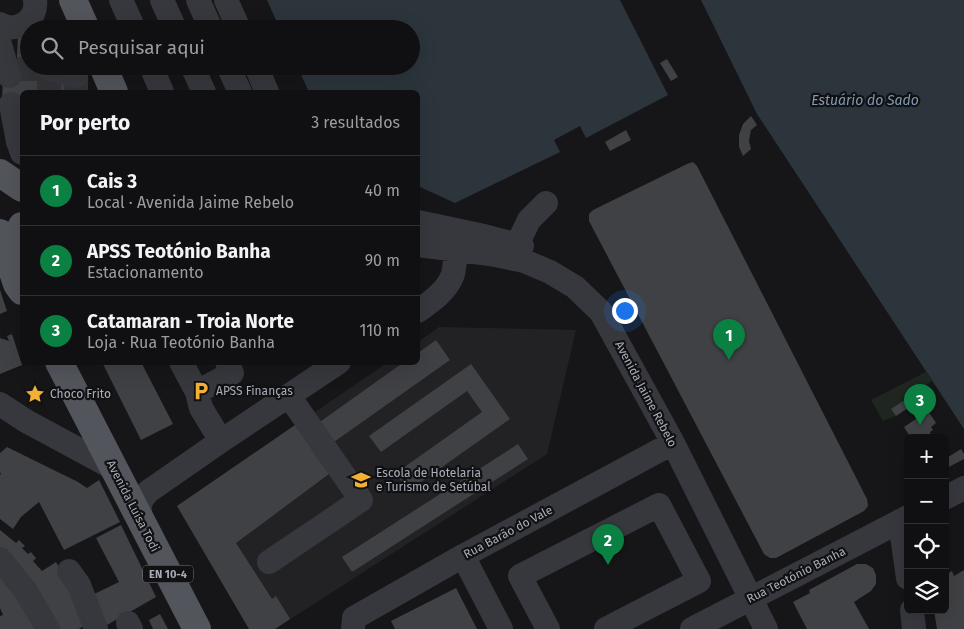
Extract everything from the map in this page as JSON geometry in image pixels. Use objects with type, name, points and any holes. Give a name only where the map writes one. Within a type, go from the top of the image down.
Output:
[{"type":"main road","points":[[73,0],[82,20]]},
{"type":"main road","points":[[0,173],[20,187]]},
{"type":"main road","points":[[20,230],[15,239],[4,244],[20,288]]},
{"type":"main road","name":"Avenida Luísa Todi","points":[[65,369],[113,468],[197,629]]},
{"type":"street","points":[[28,20],[35,11],[35,0]]},
{"type":"street","points":[[121,0],[130,20]]},
{"type":"street","points":[[162,0],[171,20]]},
{"type":"street","points":[[198,0],[207,20]]},
{"type":"street","points":[[226,0],[235,20]]},
{"type":"street","points":[[0,24],[11,28],[20,25]]},
{"type":"street","points":[[155,75],[161,90]]},
{"type":"street","points":[[232,75],[239,90]]},
{"type":"street","points":[[260,75],[267,90]]},
{"type":"street","points":[[199,82],[221,90]]},
{"type":"street","points":[[517,245],[529,220],[546,204]]},
{"type":"street","points":[[420,222],[484,236],[560,258],[596,287],[618,341]]},
{"type":"street","name":"Avenida Jaime Rebelo","points":[[420,245],[490,254],[524,262],[550,272],[575,287],[601,312],[673,443],[766,629]]},
{"type":"street","points":[[420,310],[445,288],[453,275],[456,250]]},
{"type":"street","points":[[183,365],[201,390],[201,408],[224,438]]},
{"type":"street","points":[[201,390],[232,373],[228,365]]},
{"type":"street","points":[[140,520],[139,507],[144,496],[224,438],[335,365]]},
{"type":"street","points":[[269,562],[361,500],[289,396]]},
{"type":"street","points":[[0,404],[26,421],[113,468]]},
{"type":"street","name":"Rua Barão do Vale","points":[[353,629],[354,618],[463,556],[673,443]]},
{"type":"street","points":[[949,496],[964,488]]},
{"type":"street","points":[[548,629],[520,576],[659,504],[699,581],[624,625]]},
{"type":"street","name":"Rua Teotónio Banha","points":[[692,629],[904,519]]},
{"type":"street","points":[[904,524],[907,569]]},
{"type":"street","points":[[463,556],[501,629]]},
{"type":"street","points":[[0,559],[25,590],[48,629]]},
{"type":"street","points":[[70,571],[78,585],[93,628]]},
{"type":"street","points":[[912,614],[914,629]]},
{"type":"shaded area","name":"Escola de Hotelaria e Turismo de Setúbal","points":[[439,327],[576,330],[547,454],[275,629],[249,629],[177,506],[384,365],[420,365],[420,341]]},
{"type":"shaded area","points":[[926,372],[932,381],[892,409],[896,416],[883,421],[871,400]]},
{"type":"water","points":[[267,0],[620,0],[668,95],[586,138],[580,126],[554,140],[560,152],[455,203],[420,187],[420,90],[308,90],[301,75],[420,75],[420,20],[276,20]]},
{"type":"water","name":"Estuário do Sado","points":[[701,0],[964,0],[964,429],[757,114]]},
{"type":"building","points":[[18,35],[20,35],[20,75],[83,75],[87,76],[87,90],[20,90],[20,104],[2,104],[3,76],[16,76]]},
{"type":"building","points":[[667,59],[678,77],[671,81],[660,63]]},
{"type":"building","points":[[751,116],[757,125],[751,130],[749,141],[751,149],[743,156],[739,147],[739,135],[743,124]]},
{"type":"building","points":[[626,130],[631,140],[610,151],[605,142]]},
{"type":"building","points":[[693,162],[697,166],[867,499],[868,506],[864,511],[776,558],[770,558],[764,554],[589,221],[589,214],[593,210]]},
{"type":"building","points":[[0,290],[7,311],[0,314]]},
{"type":"building","points":[[12,334],[20,359],[20,365],[22,365],[0,374],[0,338],[9,341],[7,336]]},
{"type":"building","points":[[436,340],[450,360],[331,444],[317,424],[400,365],[420,365],[420,352]]},
{"type":"building","points":[[471,364],[510,419],[408,491],[396,473],[482,412],[467,391],[381,452],[369,436]]},
{"type":"building","points":[[104,365],[143,365],[173,424],[141,440]]},
{"type":"building","points":[[920,390],[925,397],[896,416],[891,409]]},
{"type":"building","points":[[928,411],[936,423],[931,427],[933,430],[930,434],[908,434],[904,427]]},
{"type":"building","points":[[295,425],[329,474],[236,543],[272,599],[276,596],[290,619],[275,629],[249,629],[177,506]]},
{"type":"building","points":[[518,444],[528,459],[352,572],[342,557]]},
{"type":"building","points":[[7,447],[87,488],[99,480],[120,522],[64,550],[39,502],[21,517],[13,529],[0,519],[0,453]]},
{"type":"building","points":[[961,449],[964,459],[949,467],[949,456]]},
{"type":"building","points":[[121,525],[156,597],[100,629],[88,597],[119,582],[96,538]]},
{"type":"building","points":[[0,530],[16,543],[19,540],[25,546],[22,548],[28,554],[31,552],[36,558],[33,561],[42,571],[56,562],[90,621],[79,629],[51,629],[0,554]]},
{"type":"building","points":[[857,564],[866,564],[873,568],[876,575],[876,584],[871,591],[854,602],[869,629],[807,629],[793,602],[810,593],[809,590]]},
{"type":"building","points":[[0,568],[44,629],[0,629],[0,616],[3,615],[0,608]]},
{"type":"building","points":[[964,570],[964,629],[937,629],[935,614],[949,614],[949,573],[952,571],[954,576]]},
{"type":"building","points":[[456,588],[477,629],[395,629],[391,621]]},
{"type":"building","points":[[160,614],[168,629],[153,629],[149,620]]},
{"type":"tunnel","points":[[49,75],[49,90]]},
{"type":"tunnel","points":[[76,76],[76,90]]},
{"type":"place","name":"Cais 3","points":[[729,360]]},
{"type":"place","name":"APSS Finanças","points":[[201,391]]},
{"type":"place","name":"Choco Frito","points":[[35,394]]},
{"type":"place","name":"Catamaran - Troia Norte","points":[[920,425]]},
{"type":"place","name":"Escola de Hotelaria e Turismo de Setúbal","points":[[361,480]]},
{"type":"place","name":"APSS Teotónio Banha","points":[[608,565]]}]
